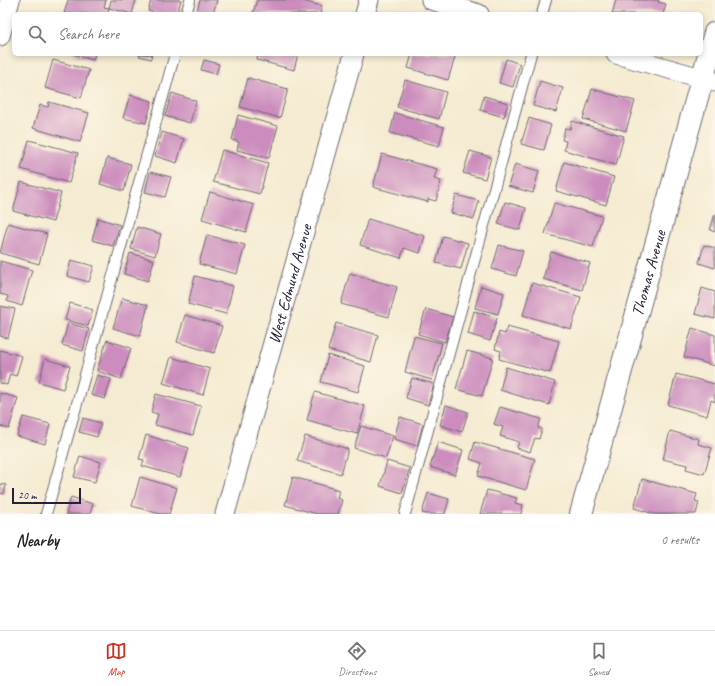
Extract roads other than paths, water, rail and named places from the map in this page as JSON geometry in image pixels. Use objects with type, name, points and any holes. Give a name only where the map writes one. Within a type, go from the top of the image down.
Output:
[{"type":"street","points":[[0,36],[10,0]]},
{"type":"street","points":[[366,12],[369,0]]},
{"type":"street","points":[[431,0],[472,12]]},
{"type":"street","name":"Thomas Avenue","points":[[581,514],[708,80],[715,33]]},
{"type":"street","name":"West Edmund Avenue","points":[[225,514],[353,56]]},
{"type":"street","points":[[623,56],[708,80]]},
{"type":"lane","points":[[187,12],[190,0]]},
{"type":"lane","points":[[543,12],[546,0]]},
{"type":"lane","points":[[46,514],[174,56]]},
{"type":"lane","points":[[405,514],[530,56]]}]
